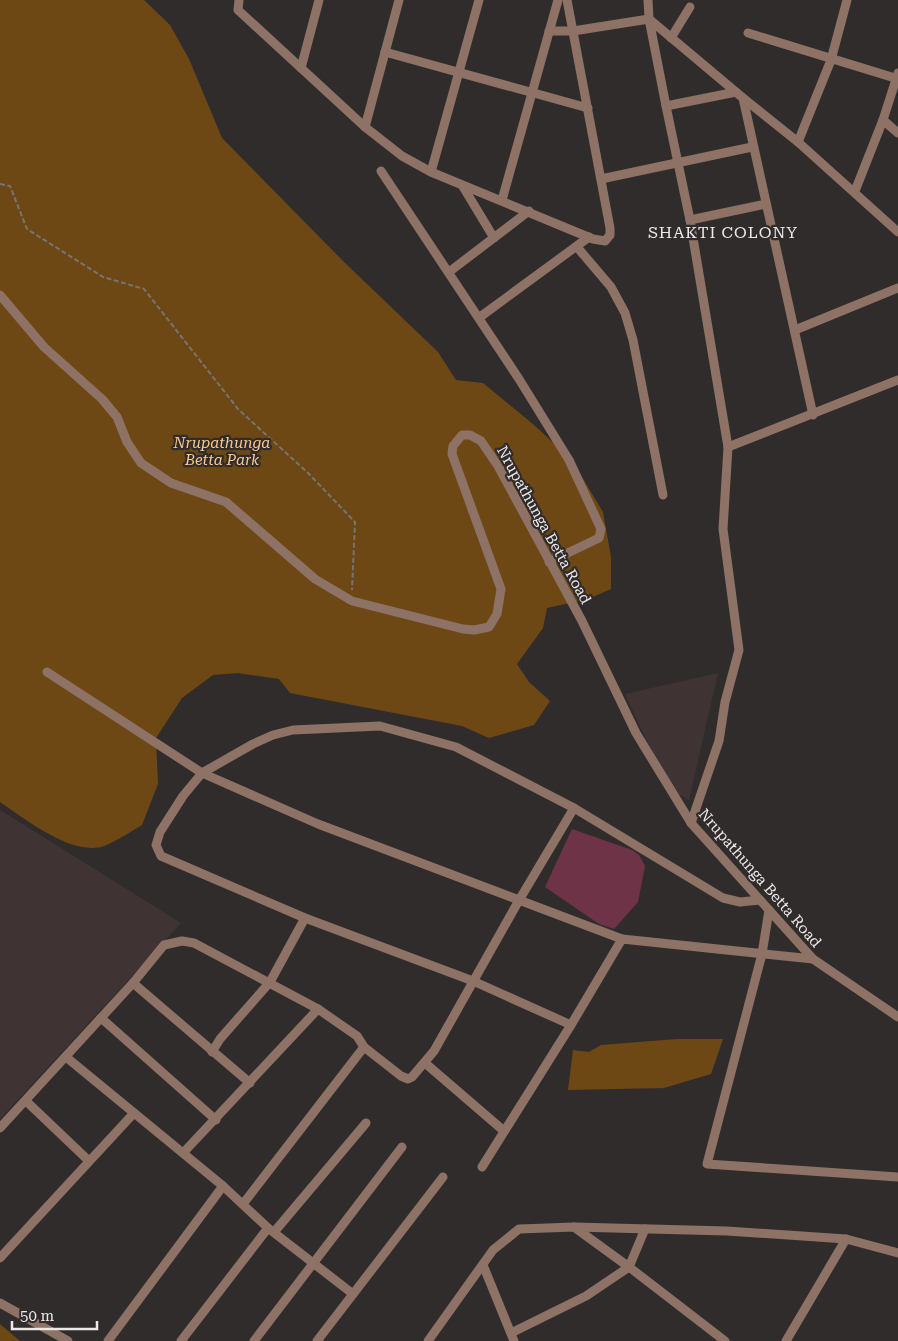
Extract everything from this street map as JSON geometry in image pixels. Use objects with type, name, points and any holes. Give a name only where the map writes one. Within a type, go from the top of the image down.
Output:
[{"type":"street","points":[[238,0],[238,10],[365,127],[402,156],[431,172],[462,185],[590,237],[605,241],[610,235],[568,0]]},
{"type":"street","points":[[301,68],[319,0]]},
{"type":"street","points":[[365,127],[399,0]]},
{"type":"street","points":[[431,172],[479,0]]},
{"type":"street","points":[[502,200],[530,92],[558,0]]},
{"type":"street","points":[[648,0],[649,18],[690,220],[728,447],[723,528],[739,650],[725,702],[719,741],[691,823]]},
{"type":"street","points":[[798,142],[830,60],[847,0]]},
{"type":"street","points":[[671,38],[690,7]]},
{"type":"street","points":[[548,31],[573,31],[649,18]]},
{"type":"street","points":[[649,18],[798,142],[898,232]]},
{"type":"street","points":[[748,33],[830,60],[897,77],[884,120],[854,191]]},
{"type":"street","points":[[385,52],[588,108]]},
{"type":"street","points":[[666,106],[740,95]]},
{"type":"street","points":[[740,95],[813,415]]},
{"type":"street","points":[[884,120],[898,133]]},
{"type":"street","points":[[601,179],[752,147]]},
{"type":"street","points":[[381,171],[480,317],[569,460],[601,529],[599,538],[549,562]]},
{"type":"street","points":[[462,185],[494,238]]},
{"type":"street","points":[[690,220],[766,204]]},
{"type":"street","points":[[449,272],[529,211]]},
{"type":"street","points":[[480,317],[590,237]]},
{"type":"street","points":[[577,246],[612,287],[625,312],[633,340],[663,495]]},
{"type":"street","points":[[795,330],[898,288]]},
{"type":"street","name":"Nrupathunga Betta Road","points":[[0,295],[44,347],[107,405],[117,417],[127,442],[141,463],[171,483],[226,502],[315,579],[352,601],[463,629],[474,630],[489,627],[497,614],[501,589],[452,454],[453,446],[462,435],[470,435],[481,441],[510,487],[582,621],[636,733],[691,823],[812,959],[898,1017]]},
{"type":"street","points":[[728,447],[898,380]]},
{"type":"street","points":[[47,672],[202,773],[318,824],[518,902],[622,939],[812,959]]},
{"type":"street","points":[[571,1025],[473,981],[305,918],[161,856],[156,845],[160,832],[183,796],[202,773],[253,744],[273,735],[323,727],[380,726],[456,747],[574,808],[723,898],[740,902],[760,900]]},
{"type":"street","points":[[0,1128],[133,983],[164,945],[182,941],[194,944],[270,982],[318,1009],[357,1036],[364,1047],[404,1078],[412,1077],[425,1063],[574,808]]},
{"type":"street","points":[[769,910],[762,954],[707,1164],[898,1178]]},
{"type":"street","points":[[212,1052],[270,982],[305,918]]},
{"type":"street","points":[[482,1167],[571,1025],[622,939]]},
{"type":"street","points":[[133,983],[250,1083]]},
{"type":"street","points":[[183,1153],[216,1120],[318,1009]]},
{"type":"street","points":[[101,1018],[216,1120]]},
{"type":"street","points":[[243,1204],[364,1047]]},
{"type":"street","points":[[66,1057],[224,1186],[313,1265],[353,1294]]},
{"type":"street","points":[[425,1063],[504,1131]]},
{"type":"street","points":[[26,1101],[89,1161]]},
{"type":"street","points":[[0,1258],[134,1113]]},
{"type":"street","points":[[181,1341],[272,1230],[366,1123]]},
{"type":"street","points":[[254,1341],[402,1147]]},
{"type":"street","points":[[317,1341],[443,1176]]},
{"type":"street","points":[[108,1341],[224,1186]]},
{"type":"street","points":[[574,1227],[629,1266],[725,1341]]},
{"type":"street","points":[[428,1341],[493,1250],[519,1229],[574,1227],[727,1231],[846,1239],[898,1252]]},
{"type":"street","points":[[483,1265],[512,1337],[586,1296],[629,1266],[645,1229]]},
{"type":"street","points":[[786,1341],[846,1239]]},
{"type":"street","points":[[0,1303],[68,1341]]},
{"type":"path","points":[[0,184],[10,186],[27,229],[103,277],[144,289],[238,409],[308,473],[355,522],[352,601]]},
{"type":"shaded area","points":[[718,673],[689,800],[676,793],[645,737],[625,694]]},
{"type":"shaded area","points":[[0,810],[181,923],[0,1119]]},
{"type":"green space","name":"Nrupathunga Betta Park","points":[[0,0],[144,0],[170,25],[189,59],[222,138],[344,262],[438,352],[456,380],[483,383],[534,425],[571,459],[603,512],[611,557],[611,589],[588,599],[547,608],[543,628],[517,664],[529,682],[550,701],[534,725],[489,738],[462,726],[290,693],[279,679],[238,673],[213,675],[182,698],[156,738],[158,784],[142,825],[114,842],[92,848],[78,846],[50,835],[0,802]]},
{"type":"green space","points":[[677,1039],[723,1039],[711,1074],[664,1088],[568,1090],[573,1050],[589,1052],[601,1045]]},
{"type":"green space","points":[[0,1324],[20,1341],[0,1341]]},
{"type":"building","points":[[572,829],[632,850],[639,855],[645,866],[638,902],[614,929],[599,924],[545,887]]},
{"type":"district","name":"SHAKTI COLONY","points":[[723,232]]}]
